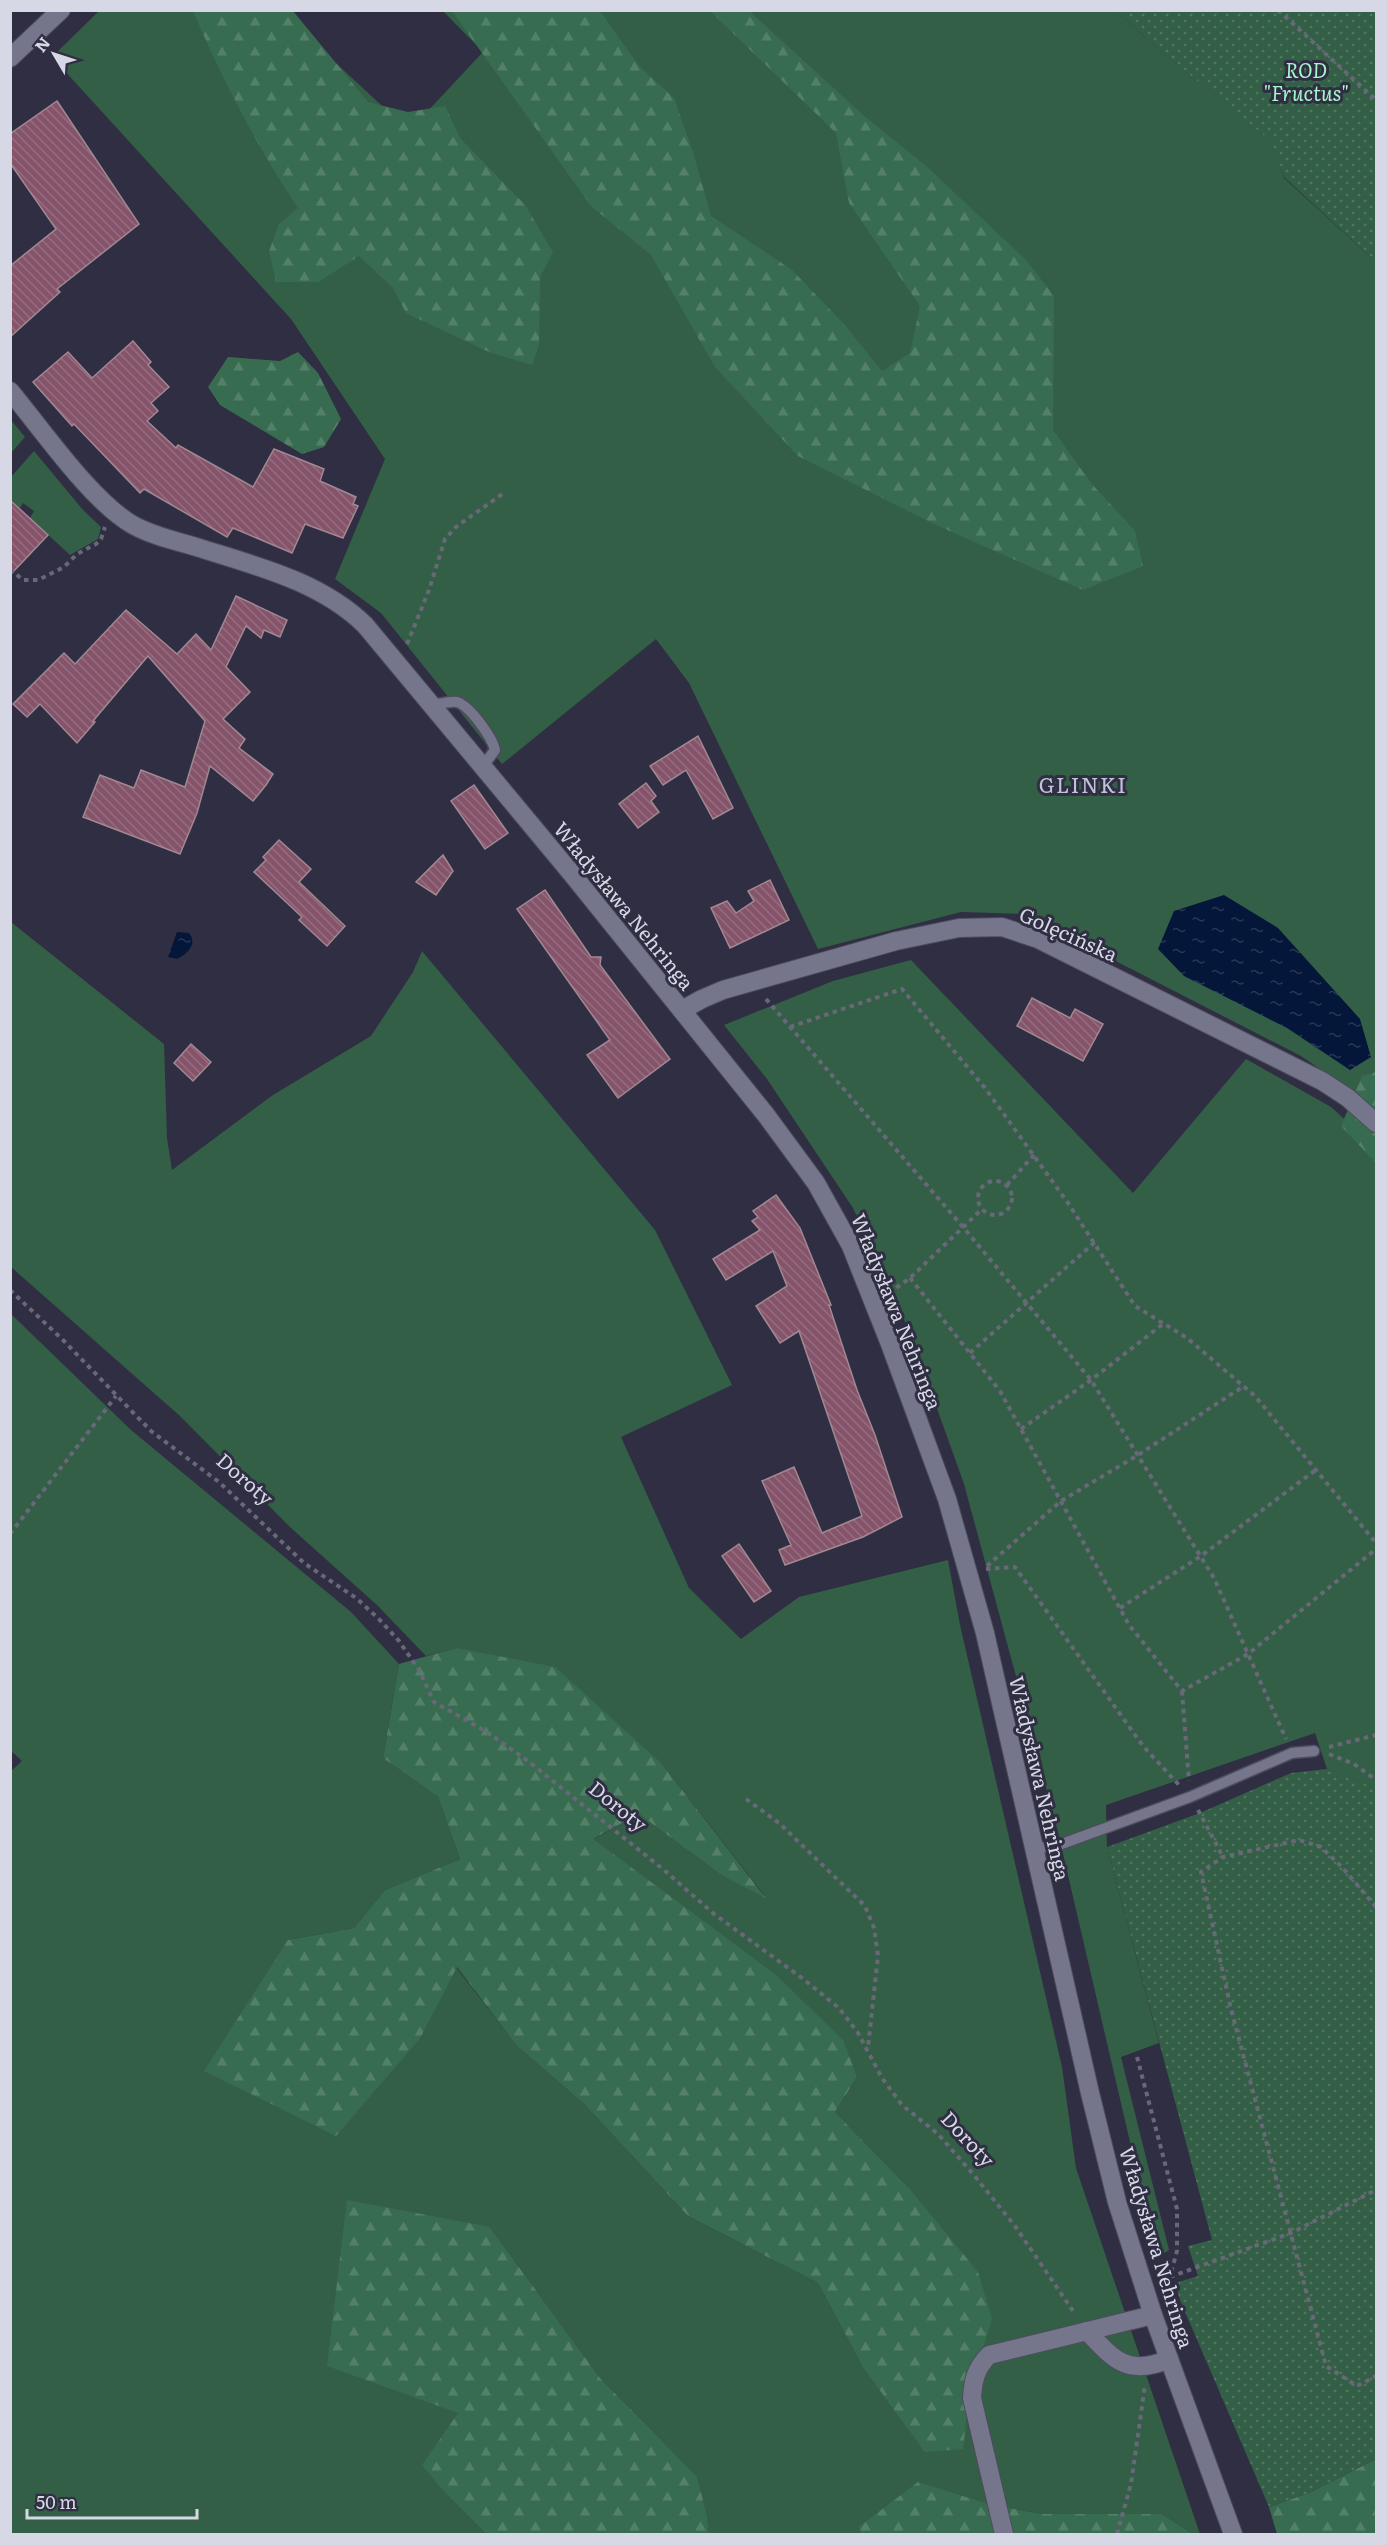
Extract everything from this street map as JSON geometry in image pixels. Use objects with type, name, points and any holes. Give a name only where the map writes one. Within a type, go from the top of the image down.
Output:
[{"type":"street","points":[[10,58],[61,10]]},
{"type":"street","name":"Władysława Nehringa","points":[[10,391],[83,479],[117,515],[150,532],[252,566],[319,592],[356,616],[433,705],[798,1155],[839,1222],[859,1264],[976,1569],[1034,1849],[1112,2183],[1153,2314],[1233,2535]]},
{"type":"street","name":"Golęcińska","points":[[682,1010],[723,990],[752,984],[896,941],[959,928],[1002,927],[1038,939],[1322,1081],[1348,1098],[1377,1123]]},
{"type":"street","points":[[1004,2535],[972,2398],[976,2371],[989,2355],[1153,2314]]},
{"type":"street","points":[[1087,2331],[1107,2353],[1131,2366],[1150,2367],[1169,2359]]},
{"type":"lane","points":[[1034,1849],[1059,1845],[1190,1797],[1292,1754],[1314,1751]]},
{"type":"path","points":[[1278,10],[1377,100]]},
{"type":"path","points":[[391,654],[406,645],[429,590],[445,538],[456,527],[506,492]]},
{"type":"path","points":[[10,569],[23,580],[30,582],[64,567],[77,554],[101,539],[105,527],[102,522]]},
{"type":"path","points":[[752,984],[963,1227],[1091,1380],[1214,1578],[1292,1754]]},
{"type":"path","points":[[790,1027],[902,989],[985,1088],[1095,1242],[1135,1306],[1187,1338],[1256,1396],[1377,1543]]},
{"type":"path","points":[[1007,1185],[1034,1155]]},
{"type":"path","points":[[990,1181],[1007,1185],[1013,1201],[1007,1211],[997,1216],[982,1209],[978,1199],[981,1188],[990,1181]]},
{"type":"path","points":[[887,1295],[910,1278],[982,1209]]},
{"type":"path","points":[[970,1353],[1095,1242]]},
{"type":"path","points":[[910,1278],[999,1391],[1129,1625],[1182,1692],[1190,1797]]},
{"type":"path","name":"Doroty","points":[[10,1290],[63,1340],[151,1431],[219,1482],[304,1563],[356,1598],[378,1618],[399,1641],[419,1670],[434,1702],[487,1732],[528,1761],[714,1914],[839,2008],[867,2048],[882,2078],[902,2105],[938,2134],[974,2174],[1015,2226],[1087,2331]]},
{"type":"path","points":[[1021,1429],[1091,1380],[1163,1324]]},
{"type":"path","points":[[976,1569],[1061,1501],[1138,1455],[1244,1386]]},
{"type":"path","points":[[10,1534],[116,1396]]},
{"type":"path","points":[[1120,1608],[1201,1556],[1317,1469]]},
{"type":"path","points":[[1182,1692],[1248,1654],[1377,1549]]},
{"type":"path","points":[[976,1569],[1015,1567],[1143,1746],[1190,1797]]},
{"type":"path","points":[[1314,1751],[1377,1735]]},
{"type":"path","points":[[1314,1751],[1354,1764],[1377,1780]]},
{"type":"path","points":[[746,1799],[779,1823],[865,1906],[874,1928],[878,1956],[867,2048]]},
{"type":"path","points":[[1200,1813],[1223,1857]]},
{"type":"path","points":[[1377,1907],[1321,1847],[1299,1839],[1223,1857],[1201,1872],[1231,2009],[1326,2366],[1357,2386],[1377,2376]]},
{"type":"path","points":[[1137,2057],[1177,2209],[1177,2251],[1165,2295],[1153,2314]]},
{"type":"path","points":[[1170,2277],[1291,2233],[1377,2190]]},
{"type":"path","points":[[1117,2535],[1131,2484],[1143,2397],[1150,2367]]},
{"type":"green space","points":[[99,11],[280,11],[409,131],[483,52],[443,11],[1117,11],[1157,48],[1273,142],[1284,178],[1376,262],[1376,1108],[1301,1056],[1024,914],[961,912],[818,949],[689,683],[656,639],[502,764],[381,613],[335,579],[385,459],[291,319],[52,57]]},
{"type":"green space","points":[[193,11],[293,11],[368,102],[408,112],[445,106],[460,138],[525,205],[553,252],[540,277],[539,345],[532,365],[489,352],[406,313],[393,288],[359,256],[318,282],[276,282],[269,251],[279,224],[298,208],[268,161],[241,112]]},
{"type":"green space","points":[[452,11],[600,11],[639,66],[674,98],[693,152],[711,216],[792,270],[843,323],[882,371],[910,353],[920,306],[849,203],[836,133],[710,11],[749,11],[863,115],[926,166],[1026,260],[1054,296],[1053,430],[1091,483],[1135,531],[1143,566],[1083,590],[934,524],[798,456],[715,367],[651,255],[591,206]]},
{"type":"green space","name":"ROD \"Fructus\"","points":[[1117,11],[1376,11],[1376,262],[1284,177],[1272,142],[1157,48]]},
{"type":"green space","points":[[298,352],[318,373],[341,419],[324,447],[302,454],[220,405],[208,387],[228,357],[280,361]]},
{"type":"green space","points":[[11,420],[25,437],[10,453]]},
{"type":"green space","points":[[34,451],[83,510],[101,527],[98,539],[70,555],[30,518],[34,511],[23,503],[20,508],[11,500],[11,477]]},
{"type":"green space","points":[[11,922],[164,1044],[167,1138],[172,1170],[273,1095],[371,1036],[413,972],[422,951],[655,1230],[732,1385],[621,1437],[689,1588],[741,1639],[799,1597],[948,1560],[960,1625],[1062,2067],[1076,2168],[1200,2534],[1193,2534],[1162,2514],[1042,2514],[988,2504],[860,2527],[861,2534],[709,2534],[707,2515],[697,2476],[600,2378],[490,2227],[447,2495],[486,2534],[11,2534],[10,1772],[22,1761],[10,1750],[10,1313],[131,1430],[351,1612],[399,1664],[383,1758],[438,1797],[460,1859],[385,1890],[354,1928],[288,1940],[421,2037],[456,1967],[516,2045],[584,2104],[688,2216],[818,2283],[862,2366],[908,2187],[835,2112],[857,2077],[775,1974],[592,1840],[639,1814],[721,1875],[765,1896],[662,1764],[456,1648],[426,1656],[377,1605],[291,1528],[180,1416],[11,1267]]},
{"type":"green space","points":[[911,960],[1133,1193],[1246,1059],[1331,1107],[1376,1148],[1376,1793],[1370,1786],[1327,1769],[1315,1733],[1106,1805],[1107,1847],[1159,2043],[1121,2057],[1169,2250],[1157,2258],[1057,1828],[964,1484],[910,1333],[853,1208],[767,1079],[724,1025],[833,981]]},
{"type":"green space","points":[[1376,1072],[1376,1163],[1341,1126],[1362,1076]]},
{"type":"green space","points":[[456,1648],[555,1667],[662,1764],[766,1898],[721,1875],[639,1814],[593,1839],[775,1974],[843,2040],[857,2077],[835,2112],[908,2187],[978,2272],[992,2319],[970,2389],[963,2449],[925,2452],[862,2366],[818,2283],[688,2216],[584,2104],[516,2045],[457,1967],[421,2037],[336,2136],[204,2071],[288,1940],[354,1928],[385,1890],[460,1859],[438,1797],[383,1758],[399,1664]]},
{"type":"green space","points":[[1327,1769],[1371,1786],[1376,1793],[1376,2459],[1311,2492],[1269,2507],[1180,2300],[1175,2283],[1198,2276],[1188,2246],[1212,2240],[1107,1847],[1200,1813],[1291,1773]]},
{"type":"green space","points":[[347,2200],[490,2227],[600,2378],[697,2476],[707,2515],[709,2534],[486,2534],[447,2495],[422,2465],[458,2413],[327,2366]]},
{"type":"green space","points":[[1376,2459],[1376,2534],[1277,2534],[1269,2507],[1311,2492]]},
{"type":"green space","points":[[918,2482],[988,2504],[1042,2514],[1162,2514],[1193,2534],[861,2534],[859,2527]]},
{"type":"water","points":[[1224,895],[1278,928],[1360,1019],[1371,1057],[1350,1070],[1287,1028],[1184,976],[1158,949],[1174,911]]},
{"type":"water","points":[[177,932],[189,933],[192,945],[177,959],[168,957]]},
{"type":"building","points":[[57,101],[139,224],[57,289],[60,292],[10,337],[10,266],[56,229],[10,163],[10,134]]},
{"type":"building","points":[[133,341],[151,362],[148,365],[169,387],[151,403],[158,411],[147,421],[176,448],[178,445],[253,487],[274,449],[324,469],[320,481],[356,497],[353,504],[358,506],[343,538],[305,524],[292,553],[233,528],[227,537],[144,489],[140,493],[74,424],[72,426],[33,382],[68,352],[92,378]]},
{"type":"building","points":[[10,500],[48,535],[10,575]]},
{"type":"building","points":[[236,596],[287,620],[280,637],[264,630],[261,638],[246,626],[226,667],[250,692],[223,719],[245,739],[239,748],[273,774],[266,785],[253,801],[210,766],[197,813],[180,854],[83,817],[100,775],[134,788],[141,770],[185,787],[205,721],[148,656],[77,743],[40,704],[27,717],[13,704],[64,653],[75,664],[126,610],[177,654],[196,634],[211,650]]},
{"type":"building","points":[[698,736],[733,808],[713,819],[686,770],[663,785],[650,766]]},
{"type":"building","points":[[646,783],[656,796],[651,801],[659,812],[638,828],[619,804]]},
{"type":"building","points":[[474,785],[508,833],[485,849],[451,801]]},
{"type":"building","points":[[279,840],[311,869],[299,882],[345,926],[327,946],[299,920],[302,917],[254,872],[266,860],[263,857]]},
{"type":"building","points":[[443,855],[453,871],[436,895],[416,882]]},
{"type":"building","points":[[770,880],[789,920],[730,948],[711,908],[727,901],[736,913],[754,901],[748,891]]},
{"type":"building","points":[[545,890],[591,957],[601,957],[600,965],[670,1059],[618,1098],[587,1055],[610,1040],[517,909]]},
{"type":"building","points":[[1032,998],[1070,1018],[1075,1009],[1103,1024],[1083,1061],[1017,1026]]},
{"type":"building","points":[[191,1044],[211,1062],[193,1081],[174,1063]]},
{"type":"building","points":[[776,1195],[800,1228],[831,1305],[829,1305],[857,1390],[875,1435],[902,1517],[863,1537],[785,1565],[779,1550],[791,1545],[762,1481],[794,1467],[822,1533],[862,1516],[799,1331],[780,1343],[756,1306],[787,1286],[773,1251],[726,1280],[713,1259],[760,1230],[752,1221],[758,1217],[753,1211]]},
{"type":"building","points":[[739,1544],[771,1591],[754,1602],[722,1556]]},
{"type":"district","name":"GLINKI","points":[[1083,783]]}]
